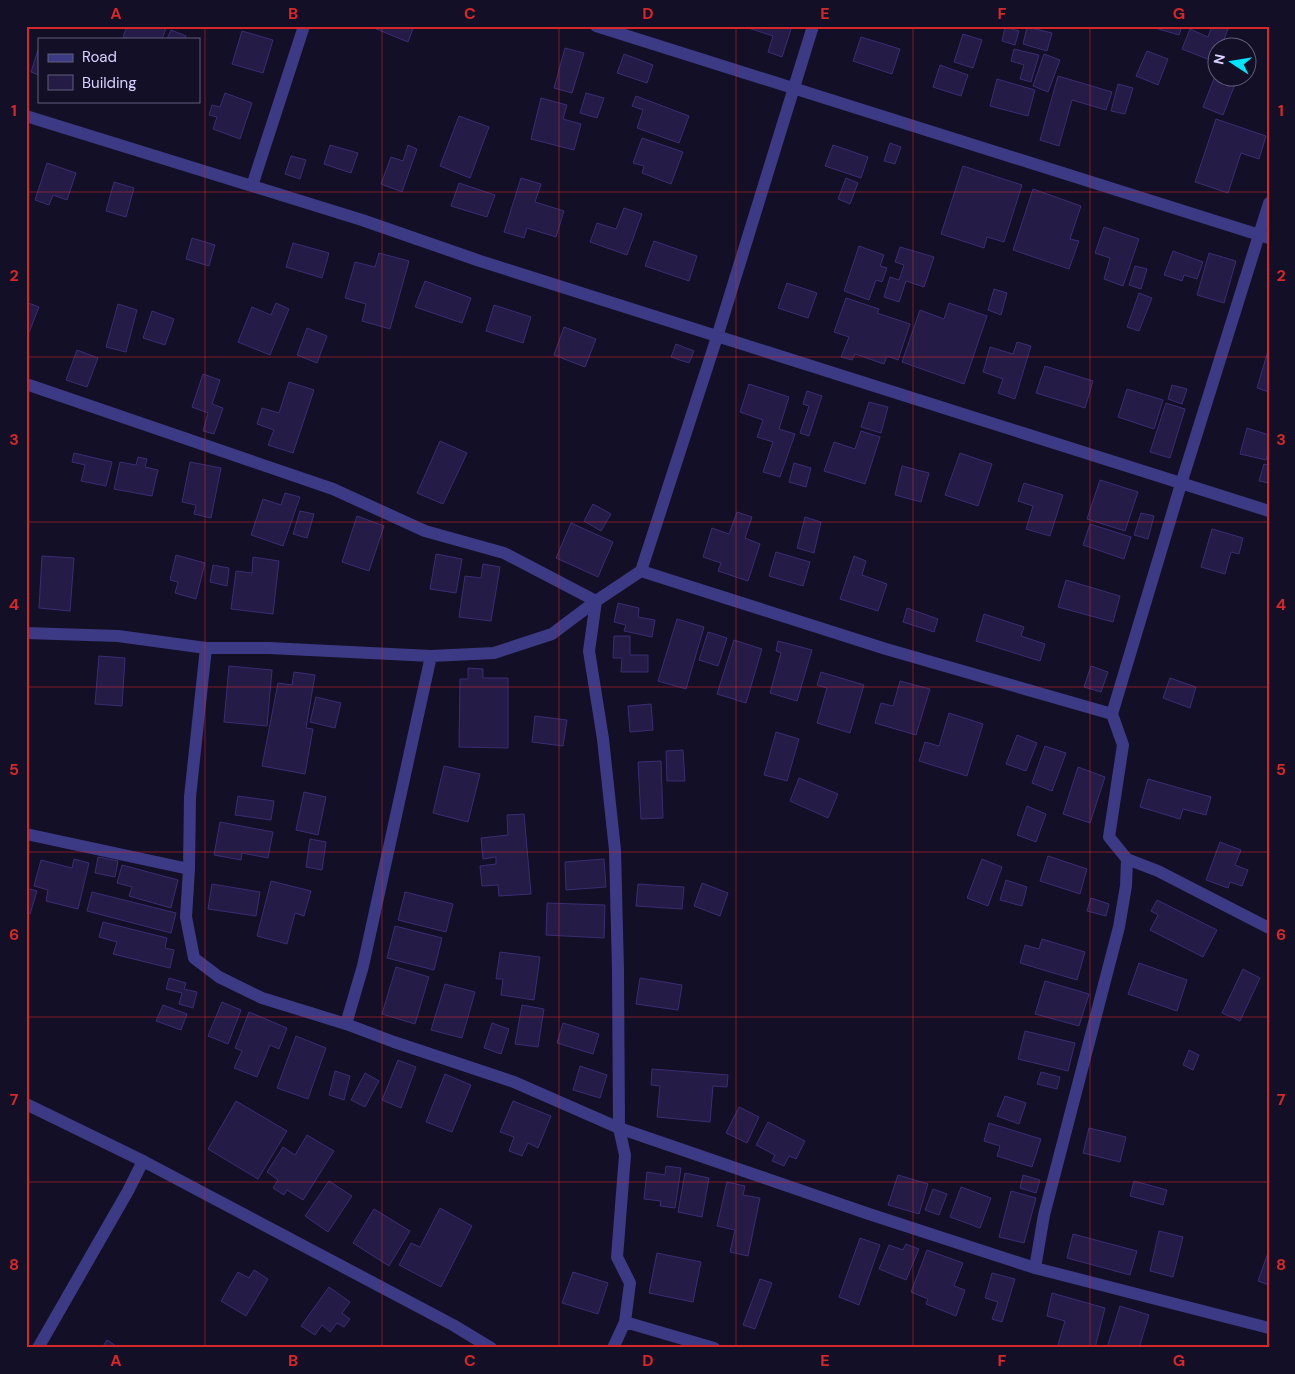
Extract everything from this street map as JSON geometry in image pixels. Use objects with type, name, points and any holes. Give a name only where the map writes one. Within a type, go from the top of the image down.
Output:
[{"type":"street","points":[[252,186],[304,26]]},
{"type":"street","points":[[596,26],[1263,236]]},
{"type":"street","points":[[26,633],[118,636],[206,648],[269,648],[431,656],[494,653],[552,634],[596,601],[641,571],[717,337],[814,26]]},
{"type":"street","points":[[26,116],[362,220],[489,264],[1269,511]]},
{"type":"street","points":[[1269,203],[1263,236],[1181,484],[1112,714],[1123,745],[1109,837],[1127,859],[1158,871],[1269,928]]},
{"type":"street","points":[[26,384],[333,489],[425,531],[504,553],[596,601]]},
{"type":"street","points":[[641,571],[886,649],[1112,714]]},
{"type":"street","points":[[596,601],[589,651],[615,850],[619,1128],[625,1155],[617,1257],[630,1283],[625,1322],[613,1348]]},
{"type":"street","points":[[206,648],[190,797],[186,917],[194,958],[219,977],[262,998],[346,1024],[514,1082],[619,1128],[869,1214],[1035,1268],[1269,1328]]},
{"type":"street","points":[[346,1024],[363,966],[431,656]]},
{"type":"street","points":[[26,834],[189,869]]},
{"type":"street","points":[[1035,1268],[1044,1215],[1119,927],[1126,886],[1127,859]]},
{"type":"street","points":[[26,1104],[143,1161],[453,1325],[491,1348]]},
{"type":"street","points":[[38,1348],[128,1191],[143,1161]]},
{"type":"street","points":[[625,1322],[714,1348]]},
{"type":"building","points":[[127,26],[167,26],[162,38],[123,37]]},
{"type":"building","points":[[369,26],[414,26],[408,42]]},
{"type":"building","points":[[742,26],[792,26],[782,57],[768,52],[773,36]]},
{"type":"building","points":[[1155,26],[1182,26],[1179,35],[1155,28]]},
{"type":"building","points":[[1212,26],[1229,26],[1225,38],[1208,38],[1208,59],[1182,49],[1190,29],[1208,37]]},
{"type":"building","points":[[1005,27],[1019,31],[1015,45],[1002,41]]},
{"type":"building","points":[[1027,27],[1052,33],[1047,51],[1023,44]]},
{"type":"building","points":[[171,30],[186,36],[185,38],[167,38]]},
{"type":"building","points":[[242,31],[273,40],[263,73],[232,64]]},
{"type":"building","points":[[963,34],[982,40],[973,68],[954,62]]},
{"type":"building","points":[[861,37],[900,49],[892,74],[853,61]]},
{"type":"building","points":[[565,48],[584,53],[572,93],[554,88]]},
{"type":"building","points":[[1014,49],[1039,55],[1031,82],[1020,79],[1024,65],[1011,61]]},
{"type":"building","points":[[38,50],[38,75],[31,72]]},
{"type":"building","points":[[1147,51],[1168,59],[1158,85],[1136,76]]},
{"type":"building","points":[[624,54],[653,65],[647,83],[617,73]]},
{"type":"building","points":[[1044,54],[1060,60],[1048,92],[1033,86]]},
{"type":"building","points":[[940,65],[968,75],[961,96],[933,87]]},
{"type":"building","points":[[1058,76],[1112,92],[1106,110],[1072,100],[1059,146],[1040,140]]},
{"type":"building","points":[[997,79],[1035,90],[1028,116],[990,106]]},
{"type":"building","points":[[1118,84],[1133,88],[1125,114],[1111,111]]},
{"type":"building","points":[[1210,88],[1233,88],[1223,115],[1203,107]]},
{"type":"building","points":[[225,93],[252,103],[240,139],[213,129],[217,117],[209,115],[212,105],[220,107]]},
{"type":"building","points":[[586,93],[604,98],[597,118],[580,113]]},
{"type":"building","points":[[636,96],[689,116],[679,143],[637,128],[643,110],[632,106]]},
{"type":"building","points":[[541,98],[567,105],[563,119],[581,124],[574,150],[531,139]]},
{"type":"building","points":[[459,116],[489,127],[470,178],[440,166]]},
{"type":"building","points":[[1216,119],[1266,136],[1259,159],[1241,153],[1228,193],[1195,182]]},
{"type":"building","points":[[642,138],[683,152],[671,184],[642,173],[644,166],[633,163]]},
{"type":"building","points":[[890,143],[901,147],[895,164],[884,161]]},
{"type":"building","points":[[330,145],[358,153],[351,173],[324,164]]},
{"type":"building","points":[[408,145],[417,149],[402,192],[381,184],[391,157],[403,161]]},
{"type":"building","points":[[833,145],[868,157],[861,178],[825,166]]},
{"type":"building","points":[[291,156],[306,160],[300,179],[285,174]]},
{"type":"building","points":[[47,163],[76,173],[67,200],[53,195],[49,205],[35,200]]},
{"type":"building","points":[[963,166],[1022,185],[1004,242],[987,237],[984,248],[941,234]]},
{"type":"building","points":[[521,178],[541,184],[535,202],[564,211],[556,237],[527,228],[524,238],[504,232]]},
{"type":"building","points":[[846,178],[858,183],[850,204],[838,199]]},
{"type":"building","points":[[114,182],[134,188],[126,217],[106,211]]},
{"type":"building","points":[[459,183],[495,195],[487,217],[451,206]]},
{"type":"building","points":[[1033,189],[1081,206],[1070,239],[1079,241],[1069,269],[1013,250]]},
{"type":"building","points":[[624,208],[642,214],[627,255],[590,242],[597,223],[616,229]]},
{"type":"building","points":[[1104,227],[1139,239],[1123,286],[1104,279],[1110,258],[1095,253]]},
{"type":"building","points":[[192,238],[215,245],[209,266],[186,259]]},
{"type":"building","points":[[654,241],[697,256],[689,281],[645,266]]},
{"type":"building","points":[[293,243],[329,253],[322,278],[286,267]]},
{"type":"building","points":[[859,246],[884,255],[880,266],[887,268],[882,282],[876,280],[869,300],[844,291]]},
{"type":"building","points":[[900,247],[934,257],[924,287],[906,281],[899,302],[884,297],[890,277],[899,280],[904,265],[895,262]]},
{"type":"building","points":[[1173,251],[1203,262],[1197,279],[1184,275],[1182,281],[1164,275]]},
{"type":"building","points":[[379,253],[409,261],[390,329],[362,321],[366,304],[345,298],[355,262],[375,267]]},
{"type":"building","points":[[1209,253],[1236,261],[1224,303],[1197,295]]},
{"type":"building","points":[[1135,266],[1147,269],[1141,289],[1129,285]]},
{"type":"building","points":[[425,281],[471,298],[462,323],[415,307]]},
{"type":"building","points":[[787,283],[817,293],[808,318],[778,308]]},
{"type":"building","points":[[994,289],[1007,293],[1001,315],[988,310]]},
{"type":"building","points":[[1139,293],[1152,298],[1139,331],[1127,327]]},
{"type":"building","points":[[846,298],[879,309],[877,313],[910,324],[898,360],[887,356],[884,364],[855,354],[852,360],[841,357],[849,337],[834,332]]},
{"type":"building","points":[[26,302],[39,307],[28,335],[26,335]]},
{"type":"building","points":[[276,303],[289,309],[270,355],[238,342],[252,307],[271,315]]},
{"type":"building","points":[[949,303],[987,316],[964,384],[902,362],[920,310],[944,319]]},
{"type":"building","points":[[118,304],[137,310],[126,352],[106,347]]},
{"type":"building","points":[[494,305],[531,317],[523,343],[486,331]]},
{"type":"building","points":[[152,311],[174,319],[165,345],[143,338]]},
{"type":"building","points":[[564,327],[596,339],[585,367],[554,355]]},
{"type":"building","points":[[307,328],[327,336],[317,363],[297,355]]},
{"type":"building","points":[[1017,342],[1031,346],[1015,399],[998,393],[1003,379],[983,372],[990,347],[1013,354]]},
{"type":"building","points":[[676,344],[694,351],[689,363],[671,357]]},
{"type":"building","points":[[77,350],[98,358],[87,387],[66,380]]},
{"type":"building","points":[[1269,351],[1269,392],[1257,388]]},
{"type":"building","points":[[1045,366],[1093,381],[1085,408],[1036,393]]},
{"type":"building","points":[[203,374],[220,380],[212,404],[223,408],[214,434],[203,431],[208,413],[192,407]]},
{"type":"building","points":[[289,382],[314,390],[293,453],[268,445],[274,430],[257,424],[262,408],[279,413]]},
{"type":"building","points":[[749,384],[789,397],[779,429],[795,434],[780,477],[763,472],[773,442],[757,437],[763,420],[740,412]]},
{"type":"building","points":[[1172,385],[1187,389],[1182,404],[1168,399]]},
{"type":"building","points":[[1127,389],[1163,400],[1154,429],[1118,417]]},
{"type":"building","points":[[807,391],[822,396],[809,436],[800,433],[809,406],[803,404]]},
{"type":"building","points":[[869,402],[888,407],[881,433],[861,427]]},
{"type":"building","points":[[1166,403],[1185,409],[1170,458],[1150,452]]},
{"type":"building","points":[[1247,428],[1269,435],[1269,449],[1266,460],[1240,454]]},
{"type":"building","points":[[861,431],[880,437],[865,484],[824,471],[834,442],[855,449]]},
{"type":"building","points":[[440,441],[467,453],[443,504],[417,493]]},
{"type":"building","points":[[74,453],[112,462],[106,486],[81,481],[85,465],[72,462]]},
{"type":"building","points":[[960,453],[992,464],[978,506],[945,495]]},
{"type":"building","points":[[138,457],[147,459],[145,467],[158,470],[152,496],[114,489],[120,462],[136,465]]},
{"type":"building","points":[[190,462],[221,468],[211,518],[194,514],[196,505],[182,502]]},
{"type":"building","points":[[794,463],[811,468],[806,487],[789,482]]},
{"type":"building","points":[[1264,464],[1269,465],[1269,483],[1259,481]]},
{"type":"building","points":[[902,466],[929,473],[921,502],[895,495]]},
{"type":"building","points":[[1100,480],[1138,492],[1125,531],[1087,519]]},
{"type":"building","points":[[1024,483],[1063,495],[1050,536],[1026,529],[1033,506],[1018,501]]},
{"type":"building","points":[[285,493],[300,497],[283,546],[251,535],[263,499],[281,505]]},
{"type":"building","points":[[593,504],[611,514],[601,531],[584,521]]},
{"type":"building","points":[[300,511],[314,514],[307,538],[293,534]]},
{"type":"building","points":[[737,512],[752,517],[745,538],[760,544],[748,581],[718,571],[721,563],[703,557],[712,528],[729,534]]},
{"type":"building","points":[[1141,513],[1154,516],[1148,539],[1134,535]]},
{"type":"building","points":[[357,516],[384,526],[369,571],[342,562]]},
{"type":"building","points":[[805,517],[821,522],[814,553],[797,548]]},
{"type":"building","points":[[571,523],[613,542],[598,577],[556,558]]},
{"type":"building","points":[[1090,524],[1131,537],[1124,559],[1083,545]]},
{"type":"building","points":[[1212,529],[1243,538],[1239,554],[1231,552],[1225,574],[1201,567]]},
{"type":"building","points":[[776,552],[810,562],[803,586],[769,576]]},
{"type":"building","points":[[436,554],[462,559],[456,593],[430,589]]},
{"type":"building","points":[[176,555],[205,563],[196,599],[175,593],[178,582],[170,580]]},
{"type":"building","points":[[42,556],[74,558],[70,611],[39,608]]},
{"type":"building","points":[[854,556],[866,561],[862,575],[887,584],[878,611],[840,599]]},
{"type":"building","points":[[253,557],[279,561],[273,614],[231,609],[236,571],[252,573]]},
{"type":"building","points":[[483,564],[500,567],[491,621],[459,617],[465,576],[481,578]]},
{"type":"building","points":[[213,565],[229,568],[227,586],[210,582]]},
{"type":"building","points":[[1066,580],[1120,596],[1113,622],[1058,607]]},
{"type":"building","points":[[618,603],[639,608],[638,617],[655,620],[652,637],[624,631],[626,625],[614,622]]},
{"type":"building","points":[[907,608],[938,619],[934,632],[903,622]]},
{"type":"building","points":[[984,614],[1024,627],[1021,636],[1045,644],[1040,661],[976,641]]},
{"type":"building","points":[[677,619],[704,627],[686,689],[658,681]]},
{"type":"building","points":[[708,632],[727,638],[718,666],[699,660]]},
{"type":"building","points":[[614,636],[630,636],[630,655],[648,655],[648,672],[621,672],[622,658],[613,658]]},
{"type":"building","points":[[734,640],[762,649],[746,703],[717,694]]},
{"type":"building","points":[[778,641],[812,650],[797,701],[770,693],[781,653],[776,651]]},
{"type":"building","points":[[99,656],[125,658],[122,706],[95,704]]},
{"type":"building","points":[[229,666],[272,670],[267,726],[224,722]]},
{"type":"building","points":[[1091,666],[1108,672],[1101,692],[1084,687]]},
{"type":"building","points":[[468,668],[483,669],[483,678],[508,678],[508,748],[459,747],[460,679],[468,679]]},
{"type":"building","points":[[294,672],[315,675],[306,728],[313,729],[305,774],[262,766],[278,683],[292,685]]},
{"type":"building","points":[[821,672],[864,685],[850,733],[817,723],[827,688],[817,685]]},
{"type":"building","points":[[1170,678],[1196,687],[1190,708],[1163,698]]},
{"type":"building","points":[[900,681],[930,689],[916,735],[875,723],[881,703],[893,706]]},
{"type":"building","points":[[316,697],[341,703],[335,728],[310,722]]},
{"type":"building","points":[[651,704],[653,730],[630,732],[628,706]]},
{"type":"building","points":[[949,713],[983,724],[967,776],[919,761],[925,742],[939,746]]},
{"type":"building","points":[[535,716],[567,720],[563,746],[532,742]]},
{"type":"building","points":[[776,732],[799,739],[787,781],[764,775]]},
{"type":"building","points":[[1017,735],[1037,743],[1026,771],[1006,764]]},
{"type":"building","points":[[1045,746],[1066,753],[1052,791],[1032,783]]},
{"type":"building","points":[[683,750],[685,781],[667,781],[666,751]]},
{"type":"building","points":[[661,761],[663,818],[641,819],[638,762]]},
{"type":"building","points":[[444,766],[480,774],[468,822],[433,813]]},
{"type":"building","points":[[1078,767],[1105,777],[1090,823],[1063,814]]},
{"type":"building","points":[[799,778],[838,794],[828,818],[790,801]]},
{"type":"building","points":[[1148,779],[1211,797],[1206,815],[1183,809],[1180,819],[1140,807]]},
{"type":"building","points":[[304,792],[326,797],[318,835],[296,830]]},
{"type":"building","points":[[238,796],[274,801],[271,820],[235,815]]},
{"type":"building","points":[[1027,806],[1046,814],[1036,842],[1017,835]]},
{"type":"building","points":[[524,814],[531,894],[499,896],[498,885],[482,886],[480,866],[496,864],[496,857],[483,859],[481,838],[508,835],[507,815]]},
{"type":"building","points":[[220,822],[273,832],[268,858],[242,853],[241,860],[214,855]]},
{"type":"building","points":[[310,839],[326,842],[322,870],[306,867]]},
{"type":"building","points":[[1220,842],[1241,850],[1235,865],[1248,870],[1242,886],[1230,882],[1228,888],[1206,880]]},
{"type":"building","points":[[1048,856],[1087,869],[1080,894],[1040,881]]},
{"type":"building","points":[[98,857],[118,861],[115,877],[95,873]]},
{"type":"building","points":[[74,859],[89,863],[78,909],[46,901],[48,890],[34,886],[41,860],[72,868]]},
{"type":"building","points":[[604,859],[606,887],[566,890],[565,862]]},
{"type":"building","points":[[982,859],[1002,867],[988,906],[967,898]]},
{"type":"building","points":[[122,865],[178,880],[171,908],[129,896],[132,887],[117,883]]},
{"type":"building","points":[[1006,880],[1027,887],[1022,906],[1000,900]]},
{"type":"building","points":[[271,881],[311,891],[304,916],[295,913],[287,944],[257,936]]},
{"type":"building","points":[[702,883],[728,893],[720,916],[694,906]]},
{"type":"building","points":[[212,884],[260,892],[256,916],[208,909]]},
{"type":"building","points":[[638,884],[684,887],[682,909],[636,906]]},
{"type":"building","points":[[26,888],[37,891],[30,914],[26,913]]},
{"type":"building","points":[[92,892],[176,913],[171,933],[87,911]]},
{"type":"building","points":[[405,892],[453,904],[446,932],[398,920]]},
{"type":"building","points":[[1091,898],[1109,904],[1106,916],[1087,911]]},
{"type":"building","points":[[1157,900],[1217,930],[1203,957],[1150,930],[1158,915],[1151,911]]},
{"type":"building","points":[[547,903],[605,905],[604,938],[546,935]]},
{"type":"building","points":[[103,922],[167,938],[165,948],[174,950],[170,968],[113,954],[117,942],[99,937]]},
{"type":"building","points":[[395,926],[442,938],[434,970],[387,958]]},
{"type":"building","points":[[1042,939],[1085,952],[1077,980],[1020,963],[1025,945],[1039,949]]},
{"type":"building","points":[[500,952],[540,957],[534,1000],[501,995],[503,979],[496,979]]},
{"type":"building","points":[[1139,963],[1187,980],[1177,1011],[1128,994]]},
{"type":"building","points":[[396,967],[429,977],[415,1024],[382,1014]]},
{"type":"building","points":[[1243,969],[1260,978],[1240,1021],[1222,1013]]},
{"type":"building","points":[[169,978],[186,983],[184,989],[197,992],[193,1008],[179,1004],[182,993],[166,989]]},
{"type":"building","points":[[640,978],[682,985],[678,1010],[636,1004]]},
{"type":"building","points":[[1045,981],[1089,994],[1079,1026],[1035,1014]]},
{"type":"building","points":[[445,984],[475,992],[462,1038],[431,1030]]},
{"type":"building","points":[[222,1002],[241,1010],[228,1044],[208,1036]]},
{"type":"building","points":[[163,1005],[187,1014],[181,1030],[156,1021]]},
{"type":"building","points":[[522,1005],[544,1009],[538,1047],[515,1044]]},
{"type":"building","points":[[249,1012],[287,1028],[279,1049],[270,1045],[257,1077],[234,1068],[242,1051],[235,1048]]},
{"type":"building","points":[[492,1023],[509,1029],[501,1054],[484,1048]]},
{"type":"building","points":[[563,1023],[599,1034],[593,1054],[557,1043]]},
{"type":"building","points":[[1025,1031],[1075,1043],[1068,1071],[1018,1059]]},
{"type":"building","points":[[296,1036],[326,1048],[308,1099],[277,1088]]},
{"type":"building","points":[[1189,1050],[1199,1055],[1193,1070],[1183,1065]]},
{"type":"building","points":[[398,1060],[416,1067],[401,1108],[382,1100]]},
{"type":"building","points":[[580,1066],[607,1075],[600,1098],[573,1090]]},
{"type":"building","points":[[652,1069],[728,1075],[727,1087],[713,1086],[710,1122],[657,1117],[660,1086],[651,1085]]},
{"type":"building","points":[[335,1071],[350,1076],[344,1100],[329,1095]]},
{"type":"building","points":[[1041,1072],[1060,1077],[1057,1089],[1037,1084]]},
{"type":"building","points":[[365,1073],[379,1081],[365,1107],[351,1100]]},
{"type":"building","points":[[445,1074],[471,1085],[452,1132],[426,1122]]},
{"type":"building","points":[[1005,1096],[1026,1103],[1019,1124],[997,1116]]},
{"type":"building","points":[[236,1101],[287,1131],[258,1179],[208,1149]]},
{"type":"building","points":[[513,1101],[551,1116],[538,1148],[528,1143],[522,1156],[509,1151],[514,1137],[500,1132]]},
{"type":"building","points":[[739,1107],[759,1117],[747,1143],[726,1133]]},
{"type":"building","points":[[768,1122],[805,1141],[796,1159],[789,1156],[784,1166],[772,1161],[775,1155],[756,1145]]},
{"type":"building","points":[[989,1123],[1041,1139],[1032,1167],[997,1156],[1000,1146],[984,1141]]},
{"type":"building","points":[[1089,1128],[1126,1137],[1120,1162],[1083,1153]]},
{"type":"building","points":[[307,1135],[334,1151],[303,1200],[287,1190],[284,1195],[273,1188],[278,1180],[267,1172],[283,1147],[295,1155]]},
{"type":"building","points":[[666,1166],[681,1168],[675,1208],[660,1206],[661,1201],[644,1199],[647,1172],[665,1175]]},
{"type":"building","points":[[685,1173],[709,1178],[702,1217],[678,1212]]},
{"type":"building","points":[[898,1175],[928,1184],[919,1214],[888,1205]]},
{"type":"building","points":[[1023,1175],[1040,1180],[1036,1193],[1020,1188]]},
{"type":"building","points":[[329,1181],[352,1196],[328,1232],[305,1216]]},
{"type":"building","points":[[1134,1181],[1167,1190],[1163,1205],[1130,1196]]},
{"type":"building","points":[[727,1182],[745,1186],[743,1195],[760,1198],[748,1256],[730,1252],[735,1230],[717,1226]]},
{"type":"building","points":[[961,1187],[991,1198],[980,1228],[950,1217]]},
{"type":"building","points":[[933,1189],[947,1194],[939,1215],[925,1210]]},
{"type":"building","points":[[1011,1191],[1036,1198],[1024,1243],[999,1237]]},
{"type":"building","points":[[440,1208],[472,1226],[441,1287],[399,1265],[411,1243],[420,1247]]},
{"type":"building","points":[[374,1209],[410,1231],[389,1266],[353,1243]]},
{"type":"building","points":[[1159,1231],[1183,1237],[1173,1277],[1150,1271]]},
{"type":"building","points":[[1073,1234],[1137,1251],[1130,1275],[1067,1258]]},
{"type":"building","points":[[860,1238],[880,1245],[859,1305],[839,1297]]},
{"type":"building","points":[[906,1244],[919,1249],[906,1280],[879,1269],[889,1245],[903,1250]]},
{"type":"building","points":[[927,1250],[963,1263],[954,1286],[965,1290],[956,1316],[926,1304],[928,1299],[911,1292]]},
{"type":"building","points":[[1269,1250],[1269,1285],[1258,1281]]},
{"type":"building","points":[[657,1253],[701,1262],[693,1302],[649,1293]]},
{"type":"building","points":[[254,1270],[268,1279],[246,1316],[221,1301],[238,1272],[249,1278]]},
{"type":"building","points":[[573,1272],[608,1283],[598,1314],[562,1303]]},
{"type":"building","points":[[992,1273],[1015,1279],[1002,1322],[992,1319],[998,1302],[985,1298]]},
{"type":"building","points":[[760,1279],[772,1283],[755,1329],[743,1325]]},
{"type":"building","points":[[329,1287],[350,1302],[342,1313],[350,1319],[344,1327],[337,1323],[330,1332],[322,1325],[315,1335],[301,1326]]},
{"type":"building","points":[[1052,1293],[1105,1308],[1095,1348],[1057,1348],[1065,1321],[1047,1316]]},
{"type":"building","points":[[1120,1306],[1149,1315],[1139,1348],[1107,1348]]},
{"type":"building","points":[[107,1340],[119,1348],[102,1348]]}]
